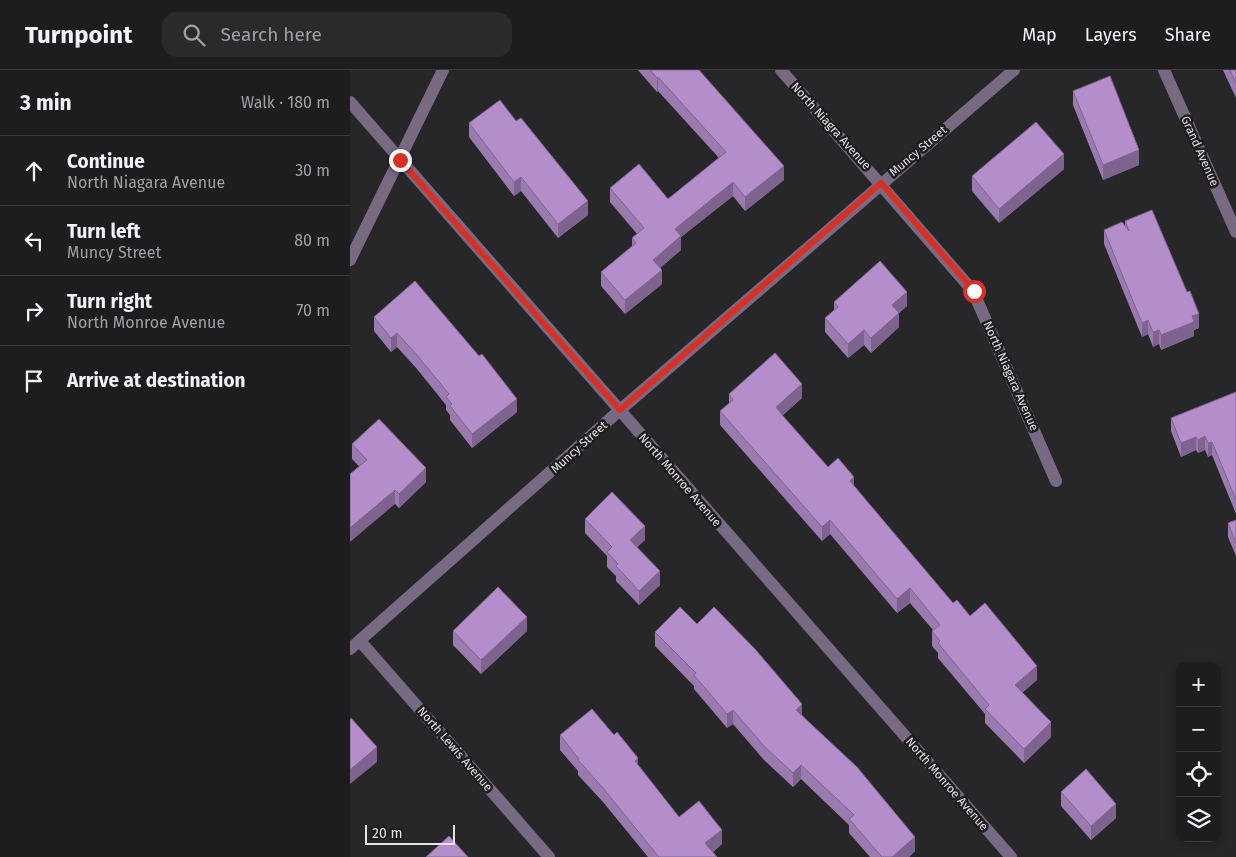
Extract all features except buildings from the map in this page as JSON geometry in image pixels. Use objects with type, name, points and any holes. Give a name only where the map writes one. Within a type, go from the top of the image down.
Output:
[{"type":"street","points":[[350,260],[443,70]]},
{"type":"street","name":"North Niagra Avenue","points":[[781,70],[881,183]]},
{"type":"street","name":"Muncy Street","points":[[355,645],[620,410],[1014,70]]},
{"type":"street","name":"Grand Avenue","points":[[1164,70],[1236,232]]},
{"type":"street","name":"North Monroe Avenue","points":[[350,102],[1011,857]]},
{"type":"street","name":"North Niagara Avenue","points":[[881,183],[974,291],[1056,481]]},
{"type":"street","name":"North Lewis Avenue","points":[[355,645],[549,857]]},
{"type":"route","points":[[400,160],[620,410],[881,183],[974,291]]}]
